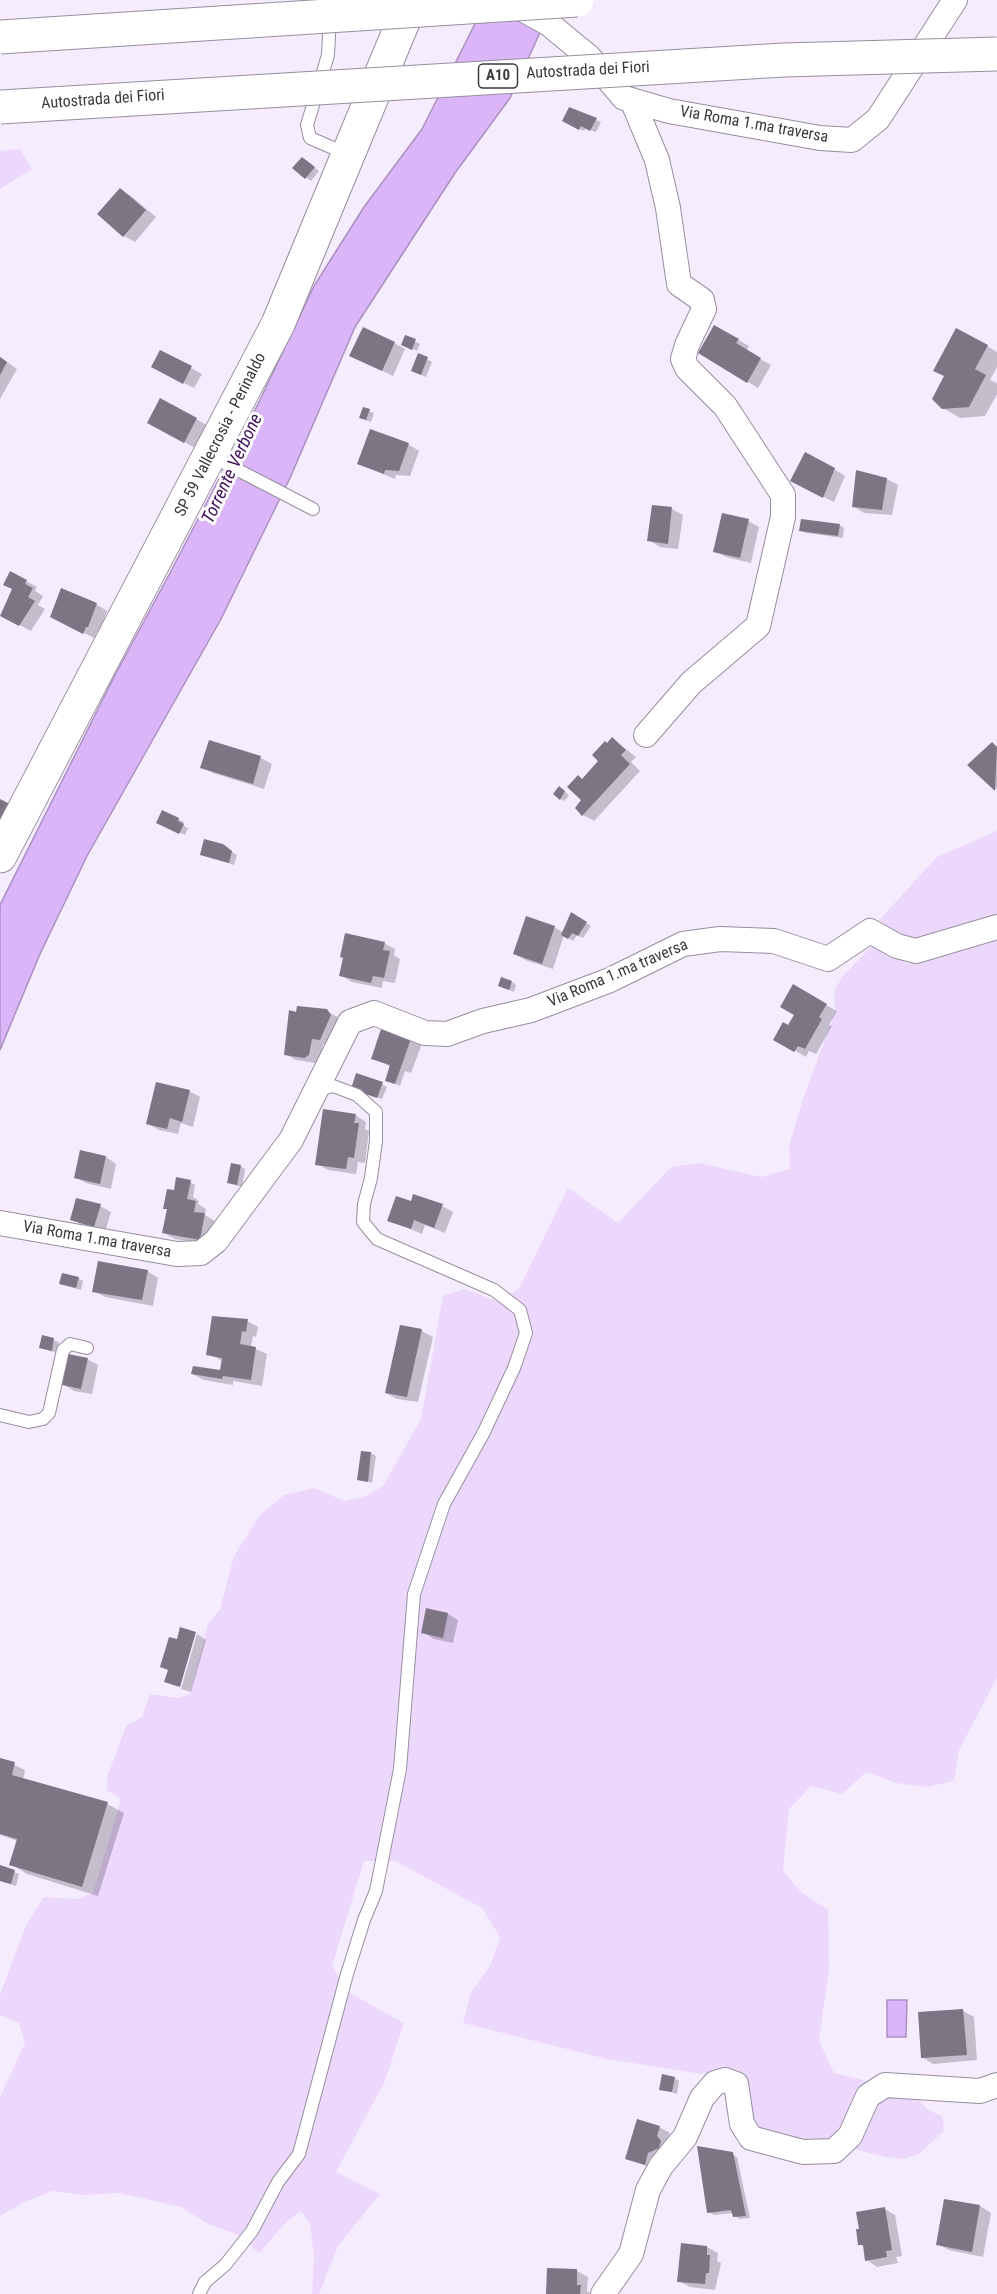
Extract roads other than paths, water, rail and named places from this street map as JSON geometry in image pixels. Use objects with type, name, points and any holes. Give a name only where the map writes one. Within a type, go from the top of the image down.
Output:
[{"type":"main road","name":"SP 59 Vallecrosia - Perinaldo","points":[[0,856],[219,460],[412,0]]},
{"type":"main road","points":[[0,37],[578,0]]},
{"type":"main road","name":"Autostrada dei Fiori","points":[[0,107],[772,60],[997,54]]},
{"type":"street","name":"Via Roma 1.ma traversa","points":[[505,0],[549,24],[589,57],[624,98],[669,111],[820,138],[852,140],[878,119],[955,0]]},
{"type":"street","points":[[632,100],[657,160],[668,207],[679,284],[702,300],[704,309],[683,359],[687,368],[725,406],[783,495],[783,517],[758,626],[691,683],[646,735]]},
{"type":"street","name":"Via Roma 1.ma traversa","points":[[0,1223],[177,1254],[201,1253],[216,1241],[291,1140],[350,1022],[374,1013],[425,1033],[447,1034],[483,1021],[531,1010],[610,981],[683,944],[720,939],[774,941],[828,959],[870,931],[897,946],[916,951],[997,927]]},
{"type":"street","points":[[603,2294],[631,2254],[652,2182],[661,2166],[685,2137],[702,2098],[715,2083],[725,2080],[736,2084],[742,2124],[751,2138],[803,2152],[834,2151],[850,2136],[868,2096],[885,2085],[980,2091],[997,2085]]},
{"type":"lane","points":[[331,0],[328,55],[307,125],[310,138],[348,155]]},
{"type":"lane","points":[[219,460],[313,509]]},
{"type":"lane","points":[[199,2294],[205,2282],[225,2265],[252,2231],[278,2182],[299,2154],[347,1974],[376,1891],[400,1770],[414,1594],[444,1504],[484,1432],[514,1368],[526,1333],[520,1310],[494,1290],[376,1239],[363,1222],[364,1204],[371,1178],[376,1141],[376,1112],[357,1095],[333,1086],[316,1090]]},
{"type":"lane","points":[[0,1415],[29,1422],[43,1419],[49,1413],[63,1350],[70,1344],[87,1348]]},
{"type":"water","name":"Torrente Verbone","points":[[487,0],[555,0],[510,98],[455,173],[355,327],[290,478],[221,619],[87,856],[40,954],[0,1050],[0,905],[113,679],[260,400],[314,286],[364,207],[422,129]]},
{"type":"water","points":[[887,2000],[907,2000],[906,2037],[887,2037]]}]
